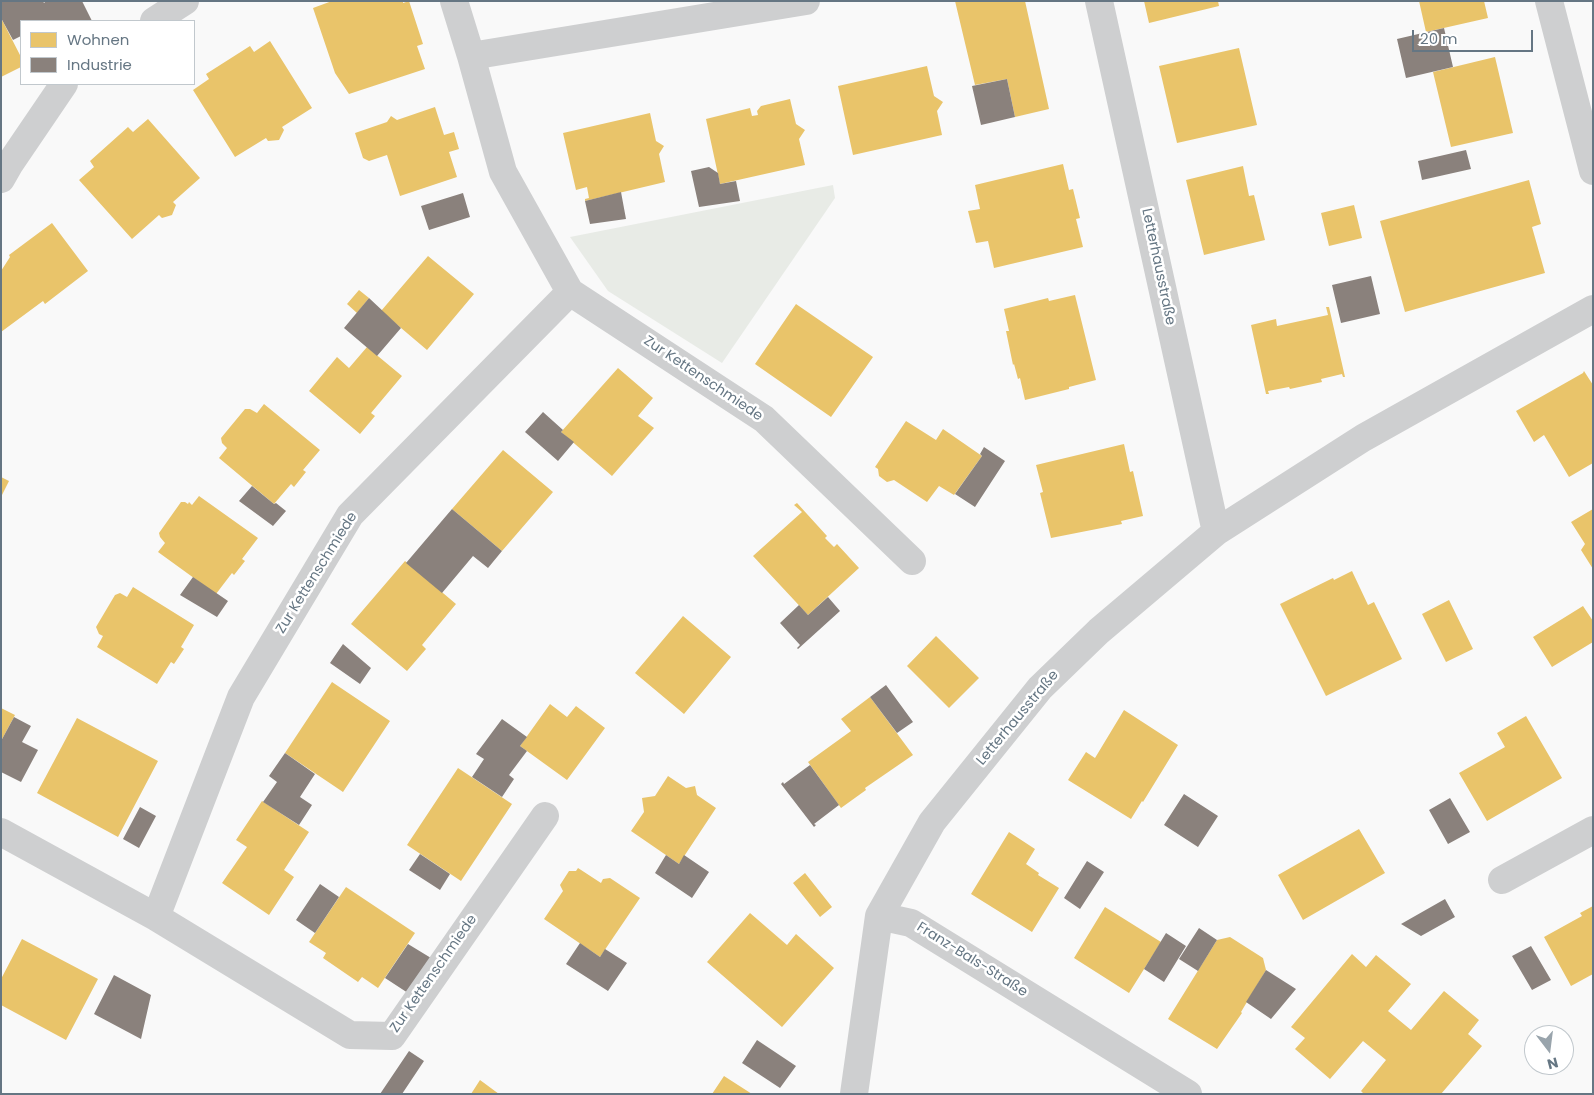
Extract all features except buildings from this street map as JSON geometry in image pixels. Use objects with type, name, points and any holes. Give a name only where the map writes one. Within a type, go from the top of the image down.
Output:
[{"type":"street","points":[[156,20],[185,1]]},
{"type":"street","name":"Zur Kettenschmiede","points":[[454,1],[503,172],[570,292],[764,419],[912,561]]},
{"type":"street","points":[[471,56],[806,1]]},
{"type":"street","name":"Letterhausstraße","points":[[1099,1],[1216,532]]},
{"type":"street","points":[[1549,1],[1593,171]]},
{"type":"street","points":[[1,179],[63,85]]},
{"type":"street","name":"Zur Kettenschmiede","points":[[156,916],[241,697],[350,515],[570,292]]},
{"type":"street","name":"Letterhausstraße","points":[[879,916],[932,822],[1040,688],[1099,631],[1216,532],[1363,438],[1593,309]]},
{"type":"street","name":"Zur Kettenschmiede","points":[[1,832],[156,916],[350,1035],[392,1036],[545,816]]},
{"type":"street","points":[[1502,880],[1593,830]]},
{"type":"street","points":[[854,1094],[879,916]]},
{"type":"street","name":"Franz-Bals-Straße","points":[[879,916],[911,923],[1188,1094]]},
{"type":"shaded area","points":[[833,185],[835,198],[722,363],[608,291],[570,237]]}]
